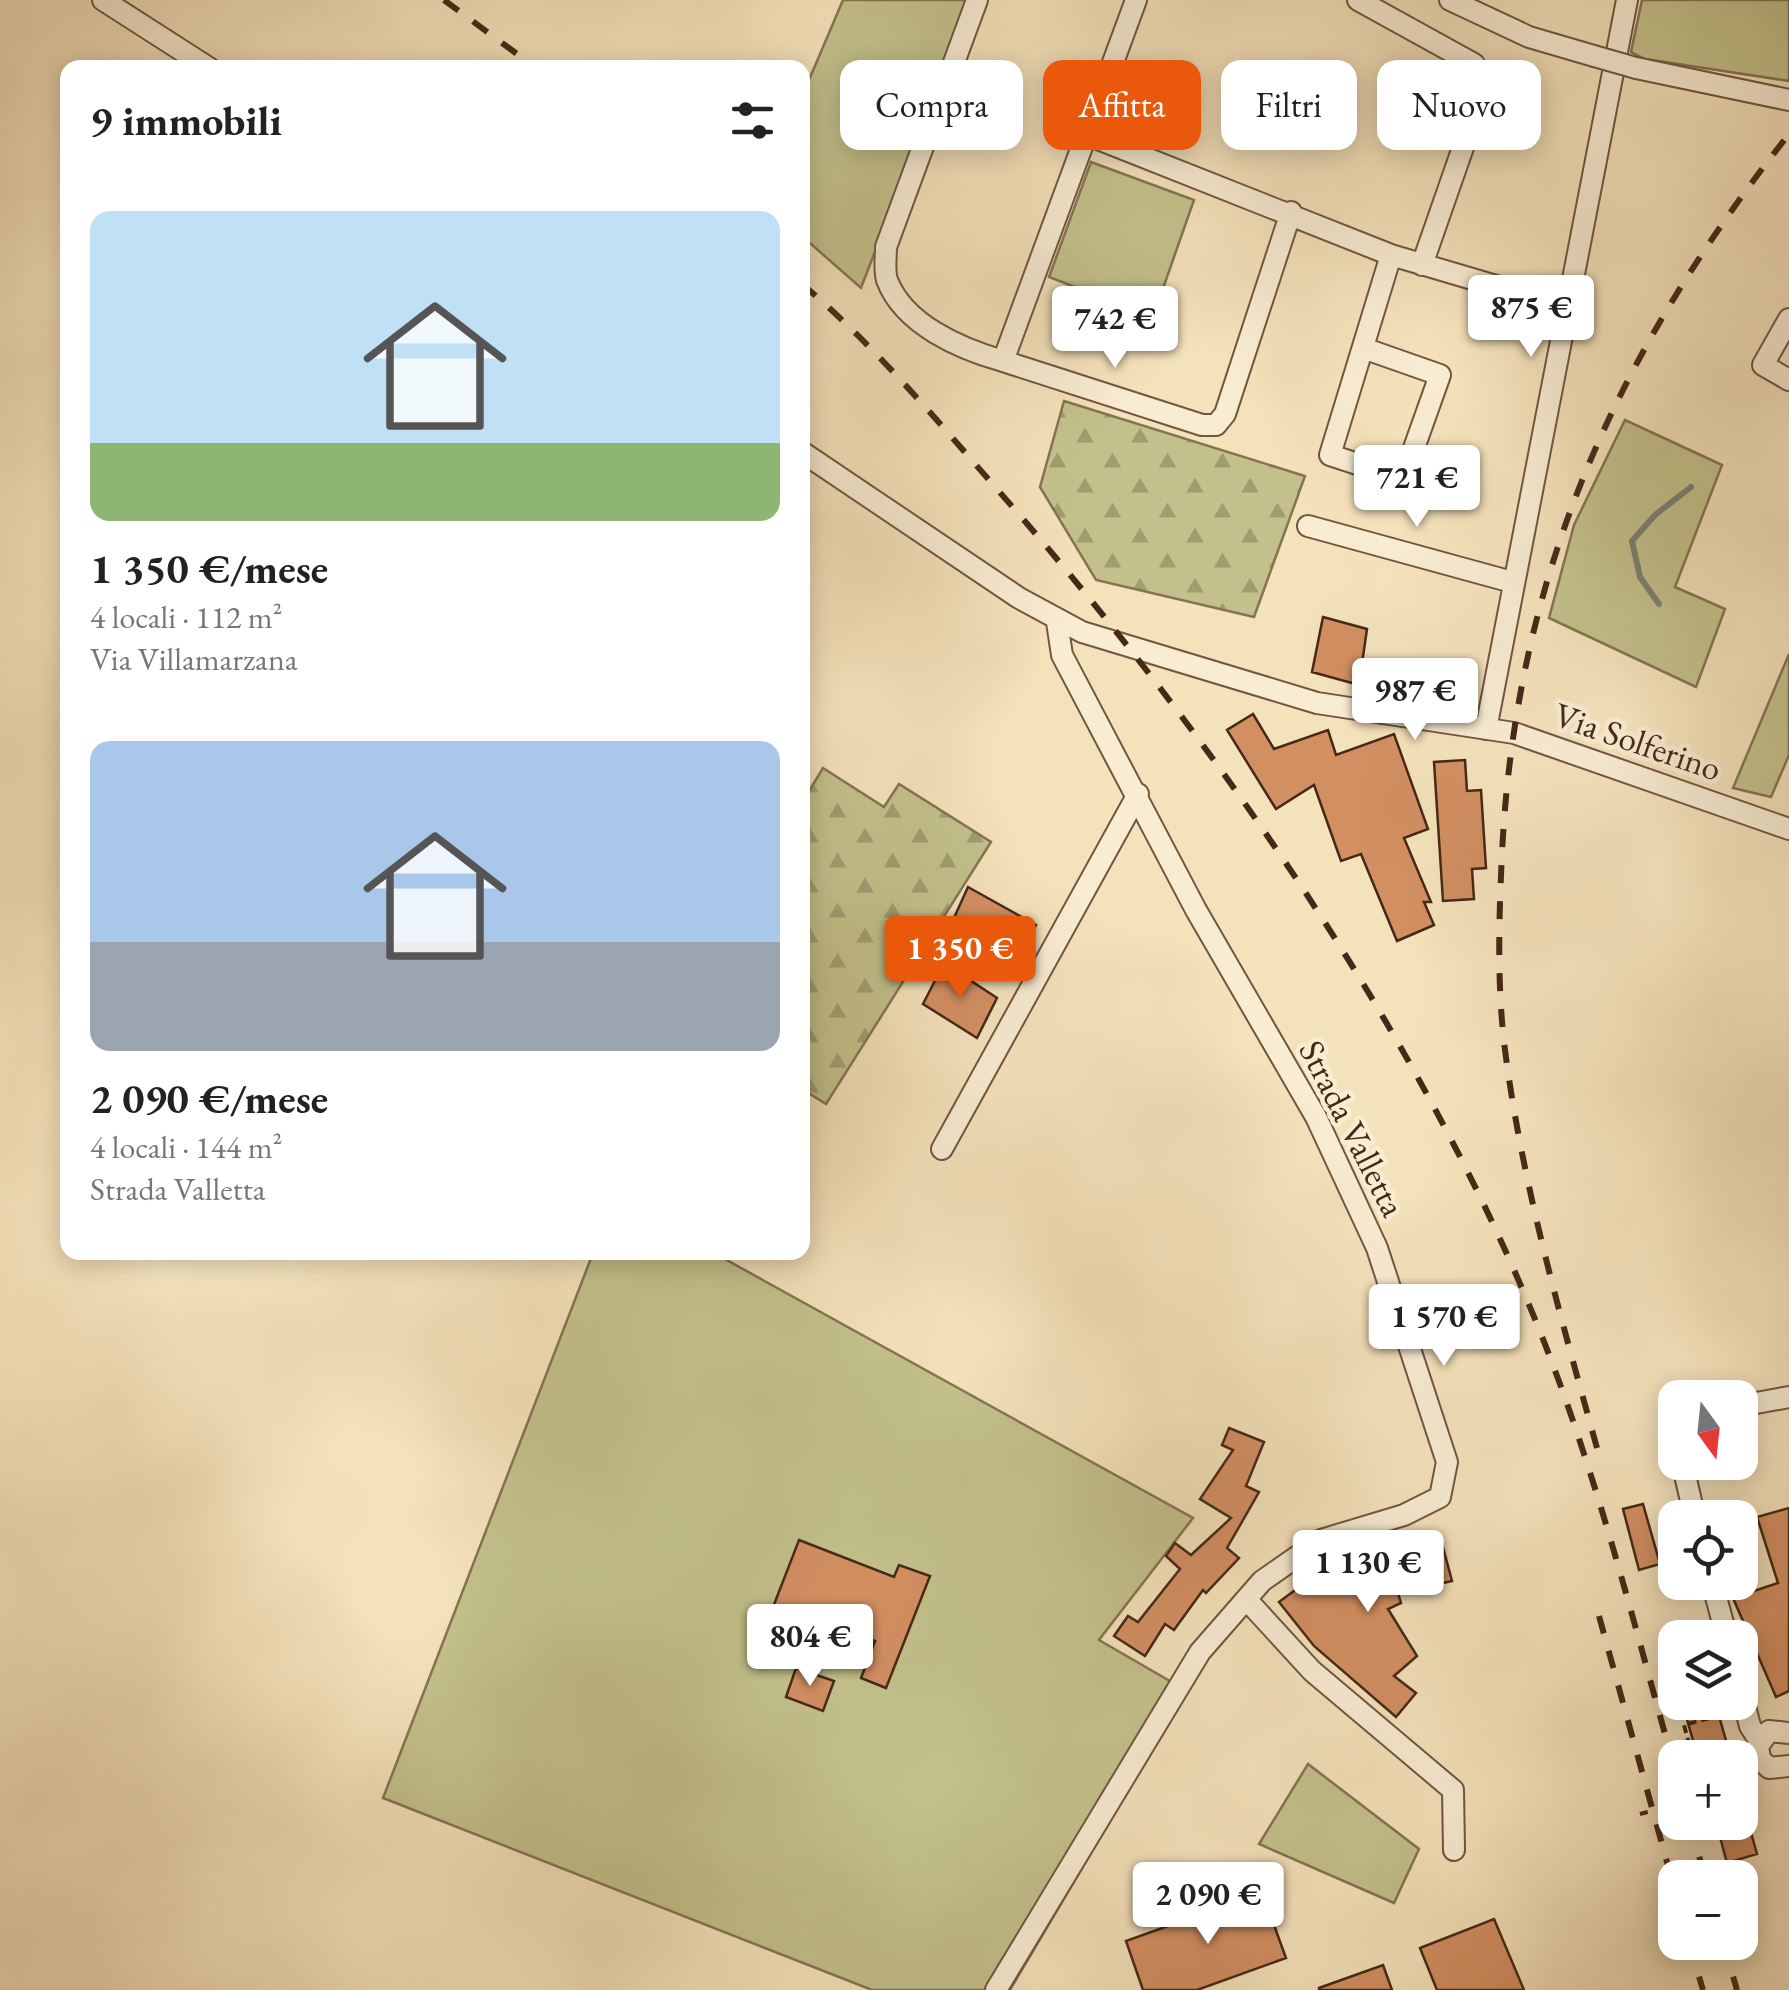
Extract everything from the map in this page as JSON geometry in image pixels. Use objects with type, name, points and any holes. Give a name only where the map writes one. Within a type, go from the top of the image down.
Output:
[{"type":"street","points":[[103,0],[197,60]]},
{"type":"street","points":[[977,0],[886,247],[887,279],[910,310],[940,337],[1003,361],[1202,425],[1216,426],[1225,414],[1291,212]]},
{"type":"street","points":[[1115,60],[1136,0]]},
{"type":"street","points":[[1358,0],[1474,64],[1480,76],[1483,90],[1422,264]]},
{"type":"street","points":[[1450,0],[1529,37],[1636,68],[1789,100]]},
{"type":"street","points":[[1486,729],[1627,0]]},
{"type":"street","points":[[1003,361],[1082,150]]},
{"type":"street","points":[[1128,150],[1391,255],[1567,307]]},
{"type":"street","points":[[1362,348],[1440,375],[1403,479],[1330,456],[1362,348],[1391,255]]},
{"type":"street","points":[[1789,320],[1762,366],[1789,380]]},
{"type":"street","name":"Via Solferino","points":[[810,457],[1057,622],[1131,649],[1317,703],[1514,733],[1789,830]]},
{"type":"street","points":[[1308,526],[1512,582]]},
{"type":"street","name":"Strada Valletta","points":[[996,1990],[1200,1652],[1262,1581],[1321,1540],[1404,1515],[1440,1497],[1448,1462],[1376,1248],[1316,1117],[1196,910],[1062,655],[1057,622]]},
{"type":"street","points":[[942,1149],[1138,794]]},
{"type":"street","points":[[1758,1403],[1789,1397]]},
{"type":"street","points":[[1246,1599],[1312,1671],[1453,1790],[1454,1850]]},
{"type":"street","points":[[1751,1720],[1764,1764],[1776,1769],[1789,1766]]},
{"type":"street","points":[[1759,1740],[1775,1729],[1789,1733]]},
{"type":"path","points":[[1688,1740],[1684,1725],[1695,1720]]},
{"type":"path","points":[[1640,1814],[1648,1812]]},
{"type":"green space","points":[[843,0],[972,0],[949,60],[840,60],[840,150],[914,150],[861,288],[810,243],[810,78]]},
{"type":"green space","points":[[1642,0],[1789,0],[1789,81],[1645,59],[1631,52]]},
{"type":"green space","points":[[1091,162],[1194,200],[1153,317],[1049,277]]},
{"type":"green space","points":[[1064,401],[1305,476],[1254,617],[1096,580],[1040,487]]},
{"type":"green space","points":[[1625,420],[1722,465],[1675,587],[1725,609],[1696,687],[1549,618],[1574,525]]},
{"type":"green space","points":[[1789,654],[1789,755],[1771,797],[1733,788]]},
{"type":"green space","points":[[823,768],[884,807],[899,784],[991,842],[826,1104],[810,1094],[810,789]]},
{"type":"green space","points":[[590,1260],[727,1260],[1193,1518],[1099,1640],[1187,1691],[1010,1990],[872,1990],[383,1798]]},
{"type":"green space","points":[[1308,1764],[1419,1849],[1394,1903],[1259,1844]]},
{"type":"building","points":[[1323,617],[1367,629],[1359,685],[1312,672]]},
{"type":"building","points":[[1253,714],[1274,749],[1328,730],[1336,755],[1394,734],[1428,829],[1404,838],[1431,902],[1424,902],[1434,925],[1397,941],[1361,854],[1341,861],[1314,785],[1276,809],[1227,730]]},
{"type":"building","points":[[1465,760],[1467,791],[1481,790],[1486,868],[1472,869],[1474,899],[1443,901],[1434,762]]},
{"type":"building","points":[[968,887],[1036,925],[1012,972],[965,945],[972,933],[953,920]]},
{"type":"building","points":[[944,963],[997,998],[977,1038],[923,1004]]},
{"type":"building","points":[[1229,1428],[1264,1442],[1246,1486],[1259,1492],[1227,1548],[1239,1558],[1206,1593],[1203,1590],[1174,1630],[1165,1624],[1145,1656],[1114,1636],[1128,1616],[1138,1622],[1180,1569],[1166,1556],[1175,1543],[1191,1555],[1231,1518],[1200,1499],[1233,1450],[1222,1445]]},
{"type":"building","points":[[1643,1504],[1658,1565],[1639,1570],[1623,1509]]},
{"type":"building","points":[[1789,1508],[1789,1691],[1776,1697],[1758,1656],[1758,1620],[1743,1620],[1734,1600],[1758,1600],[1758,1590],[1778,1583],[1758,1517]]},
{"type":"building","points":[[1440,1536],[1452,1581],[1398,1593],[1401,1603],[1388,1609],[1417,1656],[1394,1676],[1416,1693],[1396,1717],[1314,1646],[1279,1602],[1310,1579],[1308,1572]]},
{"type":"building","points":[[799,1540],[894,1577],[899,1565],[930,1576],[886,1688],[861,1678],[875,1641],[803,1613],[789,1649],[761,1638]]},
{"type":"building","points":[[796,1668],[834,1681],[823,1711],[786,1697]]},
{"type":"building","points":[[1687,1720],[1720,1720],[1726,1740],[1693,1740]]},
{"type":"building","points":[[1721,1840],[1753,1840],[1757,1854],[1726,1860]]},
{"type":"building","points":[[1262,1892],[1286,1958],[1197,1990],[1143,1990],[1126,1941]]},
{"type":"building","points":[[1494,1919],[1524,1990],[1437,1990],[1420,1948]]},
{"type":"building","points":[[1383,1965],[1392,1990],[1319,1990],[1319,1988]]},
{"type":"waterway","points":[[1659,604],[1640,577],[1632,541],[1655,515],[1691,487]]},
{"type":"railway","points":[[444,0],[525,60]]},
{"type":"railway","points":[[1597,1448],[1531,1196],[1504,1042],[1499,924],[1511,751],[1529,653],[1554,560],[1586,470],[1626,383],[1674,299],[1728,216],[1789,134]]},
{"type":"railway","points":[[810,291],[903,382],[1075,581],[1154,680],[1230,782],[1372,998],[1492,1221],[1541,1334],[1597,1495],[1667,1740]]},
{"type":"railway","points":[[1599,1616],[1666,1860]]},
{"type":"railway","points":[[1695,1840],[1700,1860]]},
{"type":"railway","points":[[1694,1960],[1703,1990]]},
{"type":"railway","points":[[1728,1960],[1737,1990]]}]
